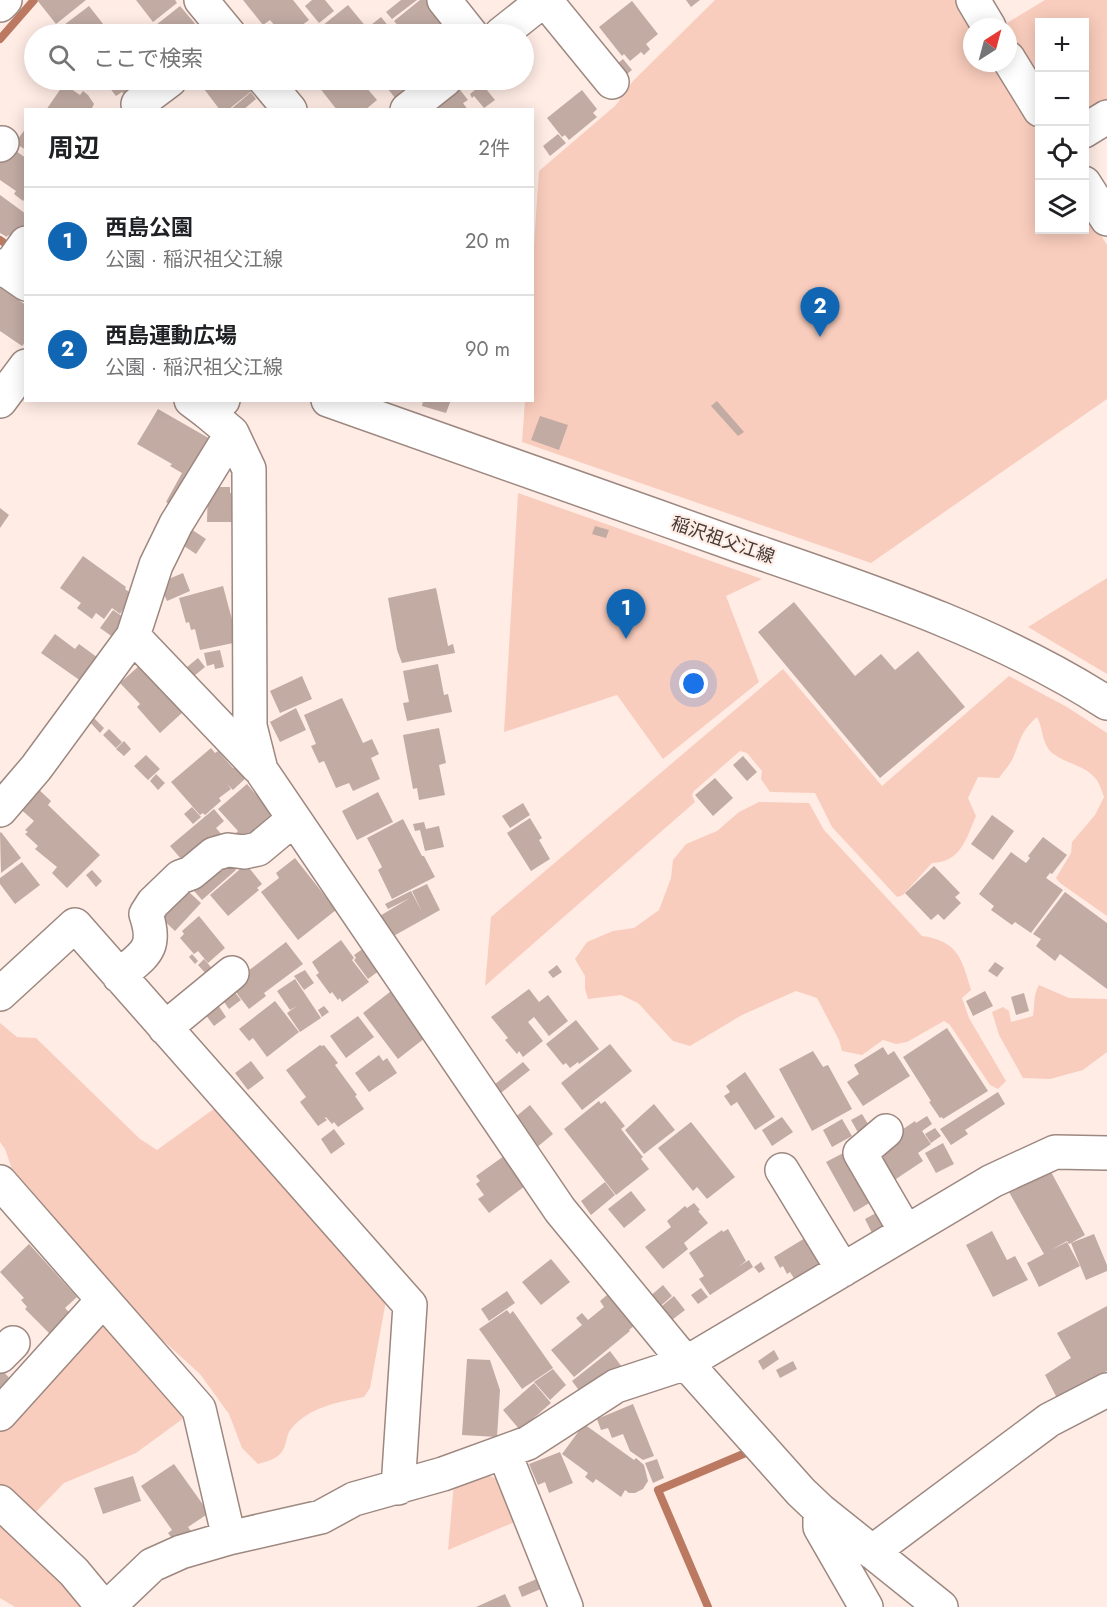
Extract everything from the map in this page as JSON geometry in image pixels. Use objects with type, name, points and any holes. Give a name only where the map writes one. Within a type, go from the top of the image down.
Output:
[{"type":"street","points":[[0,5],[5,0]]},
{"type":"street","points":[[201,0],[221,24]]},
{"type":"street","points":[[444,0],[463,24]]},
{"type":"street","points":[[514,24],[545,0],[612,82]]},
{"type":"street","points":[[973,0],[984,18]]},
{"type":"street","points":[[1017,72],[1035,102]]},
{"type":"street","points":[[138,104],[157,90]]},
{"type":"street","points":[[274,90],[288,108]]},
{"type":"street","points":[[410,108],[432,90]]},
{"type":"street","points":[[1089,128],[1107,117]]},
{"type":"street","points":[[1089,191],[1107,219]]},
{"type":"street","points":[[10,274],[24,247]]},
{"type":"street","points":[[0,401],[24,369]]},
{"type":"street","name":"稲沢祖父江線","points":[[334,402],[871,592],[979,636],[1070,680],[1107,703]]},
{"type":"street","points":[[207,404],[232,433],[249,469],[250,726],[261,770]]},
{"type":"street","points":[[3,802],[43,759],[133,636],[156,566],[176,524],[232,433]]},
{"type":"street","points":[[133,636],[261,770],[560,1210],[686,1364],[801,1492],[820,1510],[941,1607]]},
{"type":"street","points":[[119,976],[143,954],[152,942],[152,931],[147,914],[153,903],[180,878],[191,873],[214,854],[228,850],[244,852],[258,849],[294,819]]},
{"type":"street","points":[[0,994],[75,926],[410,1305],[398,1488]]},
{"type":"street","points":[[165,1028],[232,973]]},
{"type":"street","points":[[886,1131],[860,1153],[906,1233]]},
{"type":"street","points":[[108,1607],[152,1565],[181,1552],[229,1538],[321,1517],[354,1499],[398,1488],[528,1443],[616,1386],[686,1364],[992,1181],[1055,1152],[1107,1154]]},
{"type":"street","points":[[782,1170],[843,1270]]},
{"type":"street","points":[[0,1182],[199,1409],[229,1538]]},
{"type":"street","points":[[0,1414],[103,1300]]},
{"type":"street","points":[[872,1552],[1048,1420],[1107,1390]]},
{"type":"street","points":[[504,1452],[566,1607]]},
{"type":"street","points":[[0,1502],[75,1572],[103,1607]]},
{"type":"street","points":[[820,1510],[820,1527],[867,1607]]},
{"type":"shaded area","points":[[715,0],[957,0],[967,18],[963,18],[963,72],[1001,72],[1035,128],[1035,234],[1089,234],[1089,216],[1107,245],[1107,399],[871,563],[522,442],[525,402],[534,402],[534,245],[539,171],[616,105],[633,81]]},
{"type":"shaded area","points":[[1045,0],[1107,0],[1107,104],[1089,115],[1089,18],[1035,18],[1035,73],[1017,43],[1017,18],[1015,18]]},
{"type":"shaded area","points":[[518,493],[762,579],[726,596],[759,682],[663,759],[617,695],[504,732]]},
{"type":"shaded area","points":[[1107,578],[1107,674],[1028,627]]},
{"type":"shaded area","points":[[783,669],[882,786],[1009,676],[1067,707],[1107,733],[1107,916],[1056,878],[1071,853],[1072,842],[1095,815],[1104,797],[1099,783],[1092,775],[1050,751],[1037,717],[1024,732],[1012,761],[999,778],[978,777],[968,798],[976,816],[961,848],[950,858],[932,863],[903,895],[897,897],[832,827],[815,793],[770,792],[761,779],[762,771],[747,753],[740,751],[694,791],[692,795],[695,802],[485,986],[491,917]]},
{"type":"shaded area","points":[[759,802],[809,803],[824,830],[922,936],[944,942],[957,953],[965,969],[971,990],[962,998],[969,1018],[1006,1081],[998,1089],[990,1085],[950,1025],[944,1021],[907,1042],[896,1044],[883,1040],[862,1055],[842,1051],[839,1040],[817,998],[796,991],[742,1015],[690,1046],[673,1041],[638,1003],[621,995],[588,999],[585,976],[575,959],[587,942],[613,931],[634,928],[659,910],[671,878],[673,860],[686,844],[717,831],[739,812]]},
{"type":"shaded area","points":[[1039,985],[1069,998],[1107,999],[1107,1052],[1083,1070],[1050,1079],[1023,1078],[999,1035],[992,1012],[1003,1007],[1009,1011],[1011,1022],[1033,1016],[1035,996]]},
{"type":"shaded area","points":[[0,1023],[17,1037],[36,1038],[140,1139],[157,1150],[222,1103],[388,1290],[370,1388],[364,1397],[324,1407],[306,1415],[290,1430],[282,1452],[272,1460],[258,1464],[242,1448],[229,1414],[200,1374],[158,1336],[14,1175],[5,1149],[0,1142]]},
{"type":"shaded area","points":[[95,1323],[110,1324],[188,1415],[136,1453],[64,1483],[32,1516],[0,1486],[0,1429]]},
{"type":"shaded area","points":[[486,1474],[501,1481],[517,1521],[448,1550],[454,1483]]},
{"type":"shaded area","points":[[0,1521],[81,1597],[83,1607],[15,1607],[0,1598]]},
{"type":"building","points":[[37,0],[86,0],[56,24]]},
{"type":"building","points":[[136,0],[175,0],[177,3],[153,22]]},
{"type":"building","points":[[243,0],[293,0],[309,20],[304,24],[273,24],[270,20],[262,24]]},
{"type":"building","points":[[312,0],[325,0],[334,11],[319,23],[305,6]]},
{"type":"building","points":[[401,0],[417,0],[392,19],[386,12]]},
{"type":"building","points":[[420,0],[428,0],[447,24],[397,24],[394,21]]},
{"type":"building","points":[[686,0],[700,0],[691,7]]},
{"type":"building","points":[[632,1],[658,34],[646,44],[650,49],[644,55],[641,52],[630,61],[624,54],[622,56],[599,27]]},
{"type":"building","points":[[348,5],[364,24],[324,24]]},
{"type":"building","points":[[89,6],[103,24],[65,24]]},
{"type":"building","points":[[180,6],[195,24],[157,24]]},
{"type":"building","points":[[381,17],[387,24],[372,24]]},
{"type":"building","points":[[623,59],[632,70],[621,79],[612,68]]},
{"type":"building","points":[[60,90],[73,90],[80,95],[83,91],[94,104],[92,108],[47,108]]},
{"type":"building","points":[[111,90],[142,90],[129,100],[122,92],[116,96]]},
{"type":"building","points":[[205,90],[253,90],[230,108],[218,108]]},
{"type":"building","points":[[321,90],[368,90],[377,100],[367,108],[335,108]]},
{"type":"building","points":[[389,90],[406,90],[396,99]]},
{"type":"building","points":[[452,90],[460,90],[468,100],[463,103],[467,108],[430,108]]},
{"type":"building","points":[[475,90],[487,90],[495,100],[484,108],[470,94]]},
{"type":"building","points":[[582,90],[597,109],[593,113],[597,117],[569,140],[565,135],[562,137],[547,118]]},
{"type":"building","points":[[251,92],[256,99],[245,108],[232,108]]},
{"type":"building","points":[[24,131],[24,149],[15,143]]},
{"type":"building","points":[[558,134],[566,143],[550,156],[543,146]]},
{"type":"building","points":[[10,147],[24,157],[23,201],[14,194],[16,191],[0,180],[0,162]]},
{"type":"building","points":[[0,195],[24,213],[24,237],[19,243],[8,235],[7,237],[0,233]]},
{"type":"building","points":[[0,288],[24,304],[24,344],[22,346],[0,331]]},
{"type":"building","points":[[717,401],[744,432],[738,436],[711,406]]},
{"type":"building","points":[[423,402],[450,402],[446,413],[422,406]]},
{"type":"building","points":[[158,409],[212,440],[179,510],[166,502],[182,473],[170,466],[172,464],[137,444]]},
{"type":"building","points":[[540,416],[568,425],[559,450],[531,440]]},
{"type":"building","points":[[208,487],[230,487],[230,493],[237,493],[236,522],[207,522]]},
{"type":"building","points":[[0,508],[9,515],[0,528]]},
{"type":"building","points":[[595,526],[609,530],[606,538],[592,534]]},
{"type":"building","points":[[191,529],[206,539],[196,554],[181,544]]},
{"type":"building","points":[[83,556],[126,587],[125,589],[133,595],[120,614],[112,608],[104,619],[96,613],[92,619],[77,608],[81,603],[60,588]]},
{"type":"building","points":[[183,573],[190,591],[167,601],[159,583]]},
{"type":"building","points":[[223,586],[238,642],[200,650],[195,629],[191,630],[189,622],[186,623],[179,598]]},
{"type":"building","points":[[436,588],[448,646],[453,644],[455,653],[402,663],[397,650],[388,598]]},
{"type":"building","points":[[794,602],[855,676],[881,654],[895,670],[918,651],[965,707],[880,778],[758,632]]},
{"type":"building","points":[[113,610],[130,622],[117,640],[100,628]]},
{"type":"building","points":[[55,634],[75,649],[79,644],[105,663],[88,686],[41,653]]},
{"type":"building","points":[[220,650],[224,667],[215,669],[214,664],[207,666],[204,653]]},
{"type":"building","points":[[198,658],[205,667],[188,681],[181,672]]},
{"type":"building","points":[[438,664],[444,695],[448,694],[452,712],[407,721],[403,703],[409,702],[403,671]]},
{"type":"building","points":[[140,665],[183,712],[160,733],[137,707],[140,704],[120,683]]},
{"type":"building","points":[[302,676],[312,699],[280,713],[270,691]]},
{"type":"building","points":[[342,698],[363,743],[372,739],[379,754],[371,758],[380,779],[353,791],[349,783],[336,788],[324,761],[319,763],[311,746],[316,744],[304,715]]},
{"type":"building","points":[[296,708],[306,730],[280,742],[270,722]]},
{"type":"building","points":[[93,717],[104,728],[100,733],[89,721]]},
{"type":"building","points":[[439,728],[446,763],[439,765],[445,795],[419,800],[417,788],[413,789],[403,735]]},
{"type":"building","points":[[109,729],[122,742],[116,748],[103,735]]},
{"type":"building","points":[[124,741],[131,749],[124,756],[116,749]]},
{"type":"building","points":[[211,748],[215,753],[218,751],[233,768],[239,763],[249,775],[233,790],[227,784],[231,789],[219,798],[221,801],[205,815],[203,813],[200,815],[171,782]]},
{"type":"building","points":[[146,755],[160,769],[148,780],[134,766]]},
{"type":"building","points":[[743,756],[757,772],[747,781],[733,765]]},
{"type":"building","points":[[156,774],[165,783],[158,790],[150,781]]},
{"type":"building","points":[[715,778],[733,798],[713,816],[695,795]]},
{"type":"building","points":[[247,784],[280,823],[245,844],[236,833],[238,831],[218,809]]},
{"type":"building","points":[[36,787],[51,801],[48,805],[100,855],[67,888],[52,873],[57,867],[35,849],[38,846],[25,834],[28,832],[25,830],[34,821],[17,806]]},
{"type":"building","points":[[378,792],[393,822],[357,840],[342,811]]},
{"type":"building","points":[[523,803],[530,815],[510,828],[502,816]]},
{"type":"building","points":[[192,807],[201,817],[193,824],[184,814]]},
{"type":"building","points":[[214,809],[224,821],[216,828],[223,836],[187,866],[170,846]]},
{"type":"building","points":[[992,815],[1014,831],[993,860],[971,844]]},
{"type":"building","points":[[530,818],[542,838],[539,840],[550,859],[531,871],[507,833]]},
{"type":"building","points":[[403,819],[435,877],[392,899],[378,870],[382,867],[367,838]]},
{"type":"building","points":[[424,822],[426,829],[439,826],[444,847],[425,851],[420,830],[415,831],[413,824]]},
{"type":"building","points":[[0,833],[21,858],[1,873]]},
{"type":"building","points":[[1043,837],[1067,855],[1046,878],[1063,890],[1031,933],[1015,922],[1012,925],[991,910],[994,906],[979,894],[1011,852],[1026,863],[1030,858],[1028,856]]},
{"type":"building","points":[[226,858],[236,870],[202,900],[188,884]]},
{"type":"building","points":[[295,858],[336,910],[298,940],[261,892],[279,878],[276,873]]},
{"type":"building","points":[[22,862],[40,885],[15,904],[0,884],[0,878]]},
{"type":"building","points":[[246,864],[262,884],[257,888],[259,890],[228,916],[210,895]]},
{"type":"building","points":[[934,866],[960,893],[955,897],[961,903],[944,920],[938,914],[931,920],[905,893]]},
{"type":"building","points":[[92,870],[102,881],[96,887],[86,875]]},
{"type":"building","points":[[180,884],[201,903],[175,931],[156,913]]},
{"type":"building","points":[[427,884],[440,910],[390,938],[378,917],[410,898],[388,909],[385,904],[411,891],[422,912],[412,891]]},
{"type":"building","points":[[1065,892],[1107,923],[1107,989],[1060,954],[1055,961],[1036,946],[1041,939],[1033,934]]},
{"type":"building","points":[[199,916],[225,948],[208,963],[198,951],[194,954],[180,938],[184,934],[182,931]]},
{"type":"building","points":[[341,940],[354,958],[352,960],[369,982],[342,1002],[332,992],[330,994],[316,975],[319,973],[312,962]]},
{"type":"building","points":[[286,942],[303,964],[264,993],[266,996],[249,1009],[232,987],[250,974],[248,971]]},
{"type":"building","points":[[368,945],[384,967],[368,979],[354,960],[356,958],[354,955]]},
{"type":"building","points":[[192,954],[198,961],[195,964],[189,957]]},
{"type":"building","points":[[204,959],[215,972],[209,977],[198,965]]},
{"type":"building","points":[[995,962],[1004,968],[997,977],[988,971]]},
{"type":"building","points":[[557,965],[562,972],[553,978],[548,972]]},
{"type":"building","points":[[305,970],[314,983],[304,990],[294,976]]},
{"type":"building","points":[[295,979],[321,1018],[300,1032],[287,1013],[297,1006],[290,1010],[277,991]]},
{"type":"building","points":[[395,988],[430,1034],[398,1059],[363,1013]]},
{"type":"building","points":[[529,989],[539,1002],[548,995],[568,1021],[549,1036],[534,1017],[528,1022],[543,1041],[523,1057],[519,1051],[517,1054],[505,1040],[508,1038],[491,1017]]},
{"type":"building","points":[[233,990],[241,1000],[229,1009],[222,999]]},
{"type":"building","points":[[985,991],[993,1006],[973,1016],[966,1001]]},
{"type":"building","points":[[1024,993],[1029,1011],[1016,1015],[1011,997]]},
{"type":"building","points":[[275,1001],[299,1032],[267,1057],[253,1038],[249,1041],[239,1029]]},
{"type":"building","points":[[218,1005],[226,1017],[214,1026],[205,1014]]},
{"type":"building","points":[[324,1006],[329,1012],[322,1017],[318,1010]]},
{"type":"building","points":[[358,1016],[374,1037],[346,1058],[330,1036]]},
{"type":"building","points":[[576,1020],[599,1049],[570,1068],[566,1063],[563,1065],[546,1044]]},
{"type":"building","points":[[947,1028],[988,1091],[943,1119],[929,1102],[931,1101],[903,1057]]},
{"type":"building","points":[[610,1044],[632,1071],[582,1110],[561,1083]]},
{"type":"building","points":[[320,1045],[324,1045],[338,1063],[335,1065],[357,1095],[355,1096],[364,1109],[338,1127],[326,1117],[327,1120],[318,1126],[300,1102],[306,1097],[286,1070]]},
{"type":"building","points":[[883,1047],[888,1055],[894,1051],[910,1076],[863,1106],[847,1082],[859,1074],[854,1065]]},
{"type":"building","points":[[813,1051],[823,1067],[828,1065],[852,1109],[812,1131],[779,1069]]},
{"type":"building","points":[[379,1055],[383,1061],[387,1058],[397,1073],[369,1092],[355,1073]]},
{"type":"building","points":[[251,1061],[264,1078],[248,1090],[235,1073]]},
{"type":"building","points":[[523,1062],[530,1070],[497,1096],[490,1088]]},
{"type":"building","points":[[745,1072],[775,1117],[755,1130],[737,1102],[731,1106],[724,1096],[730,1092],[726,1086]]},
{"type":"building","points":[[998,1092],[1005,1104],[965,1130],[968,1134],[951,1145],[940,1129]]},
{"type":"building","points":[[599,1101],[601,1104],[605,1101],[625,1126],[621,1129],[643,1157],[641,1159],[649,1169],[616,1195],[564,1129]]},
{"type":"building","points":[[654,1104],[675,1130],[644,1154],[625,1130]]},
{"type":"building","points":[[530,1105],[553,1134],[536,1148],[513,1119]]},
{"type":"building","points":[[862,1114],[871,1129],[860,1136],[851,1120]]},
{"type":"building","points":[[927,1116],[932,1124],[922,1131],[931,1144],[918,1153],[923,1161],[893,1181],[871,1151],[915,1121],[916,1123]]},
{"type":"building","points":[[782,1117],[793,1132],[772,1146],[762,1130]]},
{"type":"building","points":[[842,1119],[852,1136],[832,1147],[823,1130]]},
{"type":"building","points":[[691,1122],[735,1177],[707,1199],[697,1187],[693,1191],[658,1148]]},
{"type":"building","points":[[935,1128],[941,1136],[931,1143],[925,1134]]},
{"type":"building","points":[[334,1129],[345,1144],[331,1154],[321,1139]]},
{"type":"building","points":[[943,1143],[954,1164],[936,1173],[925,1153]]},
{"type":"building","points":[[851,1149],[878,1198],[854,1212],[826,1162]]},
{"type":"building","points":[[504,1156],[525,1186],[489,1213],[478,1199],[484,1195],[476,1184],[480,1181],[476,1176]]},
{"type":"building","points":[[1050,1170],[1085,1235],[1069,1244],[1067,1241],[1051,1250],[1067,1242],[1080,1266],[1039,1287],[1027,1263],[1044,1254],[1009,1192]]},
{"type":"building","points":[[605,1182],[615,1195],[591,1215],[581,1201]]},
{"type":"building","points":[[631,1191],[646,1210],[624,1228],[608,1209]]},
{"type":"building","points":[[694,1203],[708,1223],[684,1243],[688,1249],[663,1269],[645,1247],[671,1227],[667,1221],[685,1206],[687,1208]]},
{"type":"building","points":[[885,1208],[894,1226],[874,1237],[865,1219]]},
{"type":"building","points":[[728,1229],[746,1261],[738,1267],[749,1260],[753,1267],[710,1295],[699,1279],[704,1276],[689,1253],[722,1230],[723,1232]]},
{"type":"building","points":[[992,1231],[1007,1260],[1015,1256],[1028,1280],[993,1297],[966,1245]]},
{"type":"building","points":[[1094,1234],[1107,1265],[1107,1271],[1086,1280],[1071,1243]]},
{"type":"building","points":[[810,1235],[826,1263],[795,1280],[790,1272],[787,1274],[783,1266],[780,1268],[774,1257]]},
{"type":"building","points":[[29,1244],[77,1297],[65,1308],[70,1313],[55,1339],[25,1309],[27,1307],[21,1300],[24,1298],[0,1272]]},
{"type":"building","points":[[551,1259],[570,1282],[541,1305],[522,1282]]},
{"type":"building","points":[[761,1262],[765,1269],[759,1273],[754,1267]]},
{"type":"building","points":[[663,1285],[672,1296],[657,1309],[648,1298]]},
{"type":"building","points":[[701,1288],[708,1297],[698,1304],[691,1295]]},
{"type":"building","points":[[613,1290],[635,1325],[574,1377],[551,1350],[582,1325],[576,1318],[582,1313],[588,1320],[604,1307],[600,1301]]},
{"type":"building","points":[[507,1291],[515,1303],[489,1321],[481,1309]]},
{"type":"building","points":[[674,1296],[685,1310],[668,1323],[657,1310]]},
{"type":"building","points":[[1107,1306],[1107,1371],[1057,1398],[1045,1375],[1071,1358],[1057,1333]]},
{"type":"building","points":[[507,1310],[510,1314],[513,1311],[553,1368],[522,1389],[479,1329]]},
{"type":"building","points":[[774,1350],[779,1359],[763,1370],[758,1361]]},
{"type":"building","points":[[610,1351],[622,1367],[581,1393],[572,1381]]},
{"type":"building","points":[[467,1359],[490,1360],[500,1390],[497,1437],[462,1435]]},
{"type":"building","points":[[793,1361],[797,1369],[780,1378],[776,1370]]},
{"type":"building","points":[[0,1368],[15,1384],[0,1391]]},
{"type":"building","points":[[553,1369],[566,1385],[550,1400],[534,1382]]},
{"type":"building","points":[[534,1383],[551,1403],[520,1430],[503,1410]]},
{"type":"building","points":[[633,1404],[654,1456],[643,1460],[630,1451],[623,1434],[612,1438],[608,1428],[601,1430],[597,1419]]},
{"type":"building","points":[[584,1424],[644,1465],[648,1481],[643,1489],[635,1493],[625,1490],[621,1497],[596,1479],[593,1483],[585,1477],[588,1473],[562,1454]]},
{"type":"building","points":[[560,1452],[573,1483],[549,1493],[545,1482],[538,1485],[529,1464]]},
{"type":"building","points":[[657,1459],[664,1478],[653,1483],[645,1463]]},
{"type":"building","points":[[174,1464],[209,1513],[188,1527],[193,1534],[177,1545],[168,1533],[172,1530],[141,1486]]},
{"type":"building","points":[[133,1476],[141,1501],[103,1514],[94,1488]]},
{"type":"building","points":[[539,1578],[543,1588],[522,1597],[518,1587]]},
{"type":"building","points":[[505,1594],[511,1607],[476,1607]]},
{"type":"waterway","points":[[0,39],[34,0]]},
{"type":"waterway","points":[[708,1607],[658,1490],[748,1452]]},
{"type":"place","name":"西島運動広場","points":[[820,337]]},
{"type":"place","name":"西島公園","points":[[626,639]]}]
